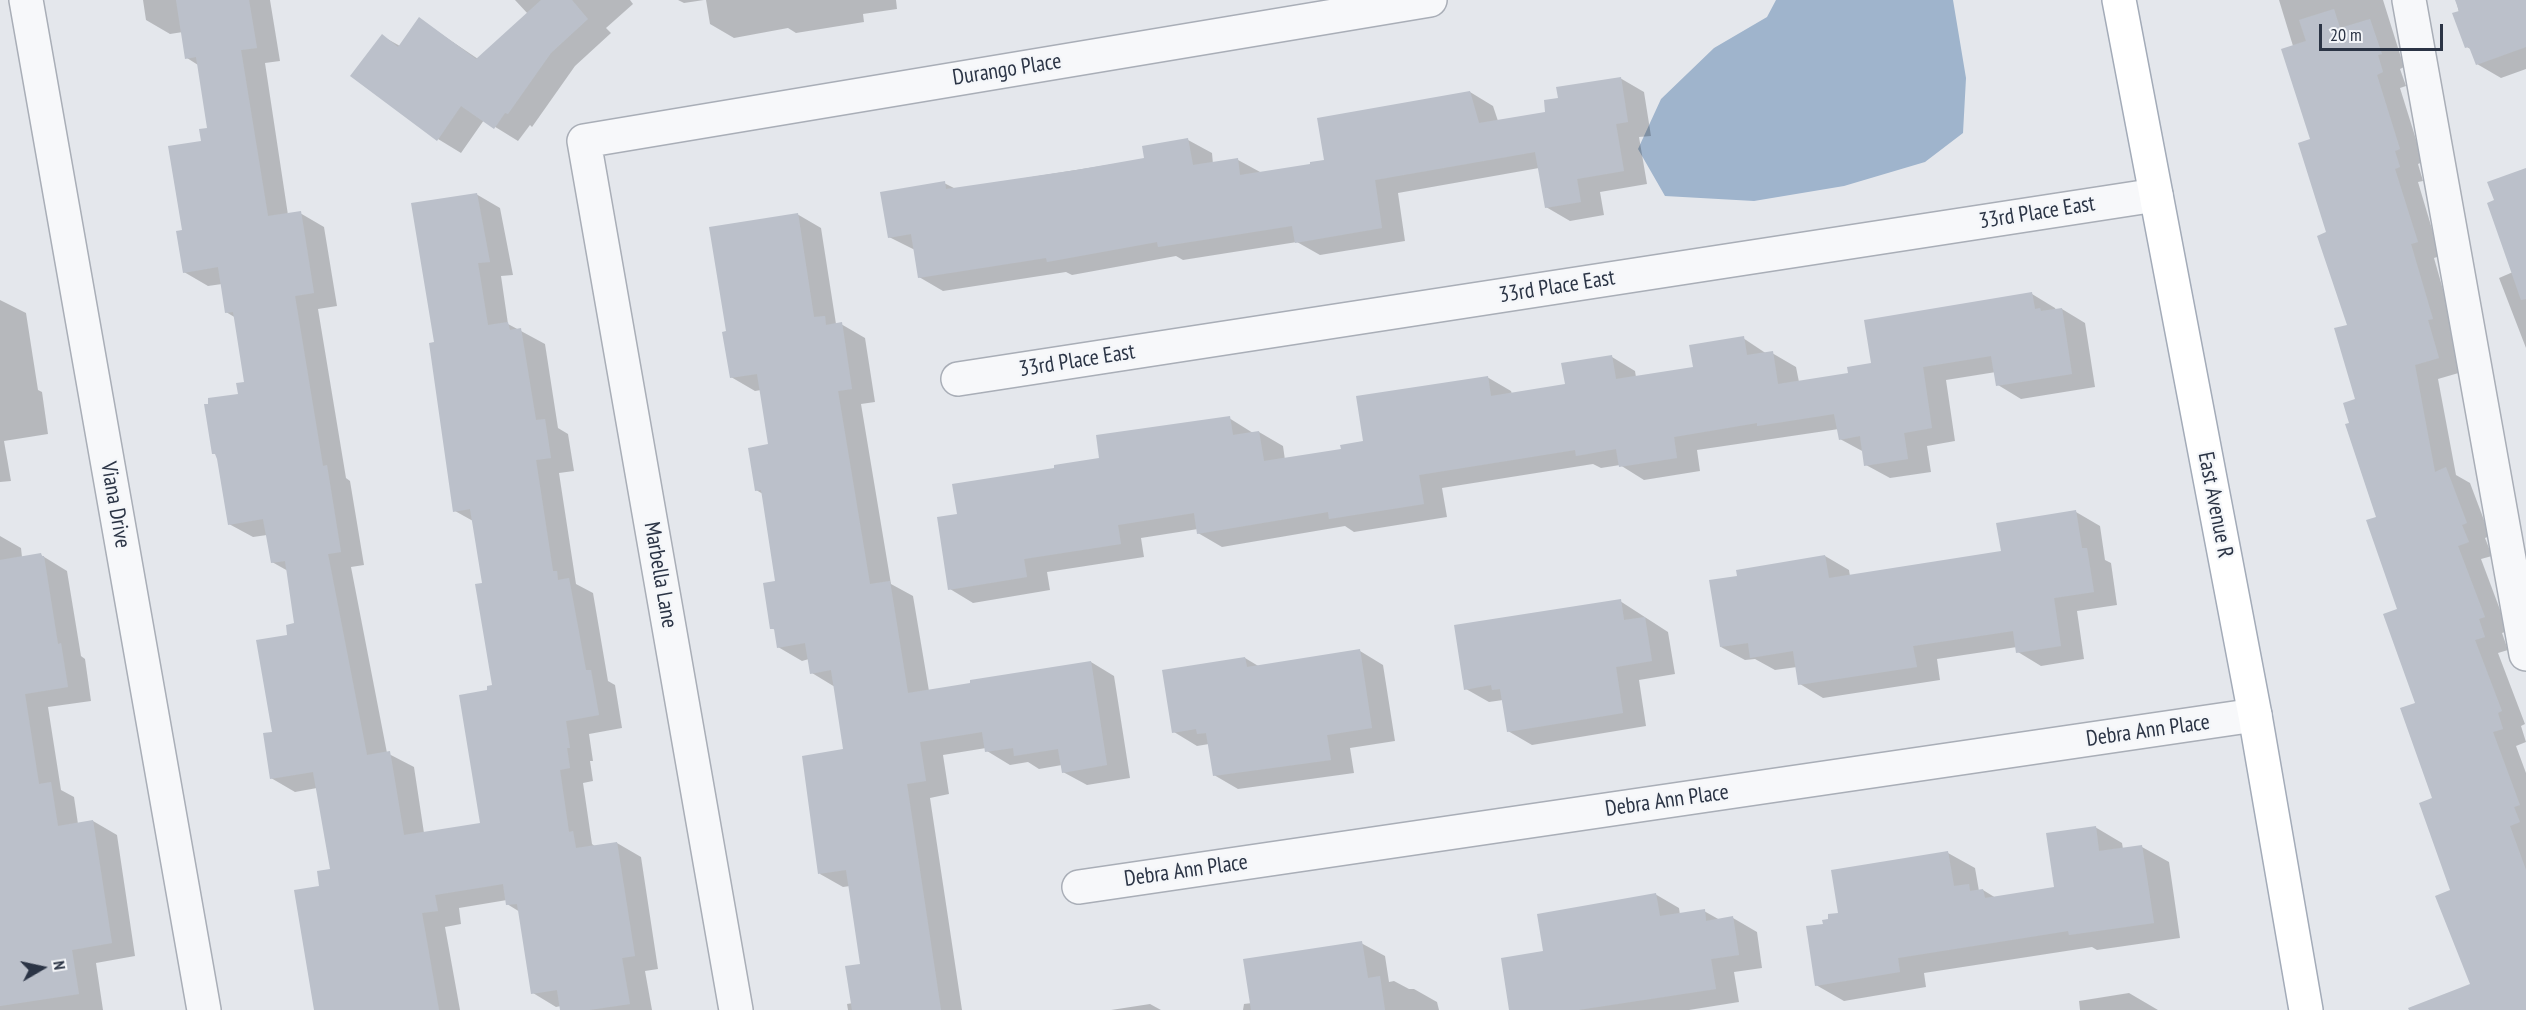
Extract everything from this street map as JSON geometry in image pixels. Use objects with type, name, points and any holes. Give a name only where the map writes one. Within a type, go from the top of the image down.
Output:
[{"type":"main road","name":"East Avenue R","points":[[2119,0],[2255,715],[2306,1010]]},
{"type":"street","name":"Viana Drive","points":[[26,0],[204,1010]]},
{"type":"street","name":"Durango Place","points":[[584,141],[1430,0]]},
{"type":"street","points":[[2409,0],[2526,654]]},
{"type":"street","name":"Marbella Lane","points":[[584,141],[735,1010]]},
{"type":"street","name":"33rd Place East","points":[[958,379],[2156,195]]},
{"type":"street","name":"Debra Ann Place","points":[[1079,887],[2255,715]]},
{"type":"water","points":[[1776,0],[1953,0],[1966,78],[1963,133],[1925,162],[1844,186],[1754,201],[1665,196],[1638,149],[1661,99],[1714,48],[1767,17]]},
{"type":"building","points":[[176,0],[249,0],[257,48],[241,50],[268,216],[301,211],[314,293],[295,296],[323,466],[327,465],[341,552],[328,554],[367,755],[390,751],[404,835],[480,823],[459,695],[487,690],[487,686],[492,685],[475,584],[482,583],[470,509],[453,512],[429,343],[434,342],[411,203],[477,193],[490,262],[478,263],[488,325],[508,322],[510,330],[521,328],[536,420],[545,419],[551,458],[536,460],[553,571],[557,571],[558,580],[569,578],[586,670],[591,670],[599,715],[566,721],[570,768],[560,770],[569,832],[573,831],[576,848],[617,842],[635,956],[622,958],[630,1004],[589,1010],[560,1010],[557,990],[531,994],[517,904],[506,905],[503,884],[435,895],[438,911],[422,913],[439,1010],[314,1010],[294,890],[319,886],[317,871],[330,869],[313,772],[270,779],[263,733],[272,732],[256,640],[287,635],[286,625],[294,623],[285,561],[271,563],[263,519],[228,525],[217,459],[215,454],[212,454],[204,404],[208,404],[208,398],[238,394],[236,383],[244,382],[233,312],[225,313],[218,267],[183,273],[176,231],[182,230],[168,146],[201,141],[199,129],[207,128],[196,57],[185,59]]},
{"type":"building","points":[[541,0],[572,0],[588,19],[551,53],[508,114],[505,113],[494,129],[461,106],[437,141],[350,76],[382,34],[398,47],[419,17],[476,59]]},
{"type":"building","points":[[2455,0],[2526,0],[2526,47],[2476,65],[2469,47],[2465,48],[2452,13],[2459,11]]},
{"type":"building","points":[[2334,9],[2340,28],[2370,19],[2382,54],[2378,55],[2383,72],[2377,75],[2400,149],[2395,151],[2400,167],[2395,169],[2418,242],[2411,244],[2433,319],[2428,320],[2439,358],[2415,365],[2435,472],[2446,467],[2467,523],[2462,525],[2469,542],[2458,546],[2485,617],[2479,619],[2485,637],[2475,640],[2502,711],[2498,713],[2503,729],[2493,732],[2520,805],[2514,807],[2520,822],[2510,826],[2526,870],[2526,1010],[2409,1010],[2408,1008],[2470,984],[2435,896],[2450,890],[2419,803],[2432,798],[2400,708],[2415,703],[2383,614],[2397,609],[2366,520],[2376,517],[2345,424],[2349,423],[2343,403],[2355,399],[2334,328],[2347,325],[2317,236],[2326,232],[2298,143],[2310,139],[2281,49],[2306,41],[2299,20]]},
{"type":"building","points":[[1621,77],[1628,122],[1616,124],[1624,171],[1577,179],[1581,202],[1545,208],[1535,152],[1375,180],[1382,228],[1295,243],[1292,226],[1158,247],[1157,242],[1047,262],[1046,258],[918,278],[911,234],[888,238],[880,192],[945,181],[946,189],[1076,170],[1144,158],[1142,146],[1188,138],[1193,165],[1238,158],[1240,175],[1324,160],[1317,118],[1470,91],[1479,123],[1545,112],[1544,100],[1558,98],[1556,87]]},
{"type":"building","points":[[2526,168],[2526,299],[2521,300],[2487,203],[2494,200],[2487,182]]},
{"type":"building","points":[[798,213],[814,317],[825,316],[826,325],[842,322],[852,389],[838,391],[870,584],[890,581],[908,693],[970,683],[970,680],[1091,661],[1107,765],[1062,773],[1058,749],[1014,756],[1013,748],[985,752],[982,732],[920,742],[926,781],[907,784],[941,1010],[852,1010],[845,966],[860,964],[846,870],[818,874],[802,756],[843,749],[831,670],[810,674],[805,643],[777,648],[774,629],[770,629],[763,583],[775,581],[761,490],[755,491],[748,448],[768,444],[757,374],[730,378],[722,332],[726,331],[709,227]]},
{"type":"building","points":[[2032,292],[2035,309],[2040,308],[2041,311],[2062,308],[2072,374],[1996,386],[1991,356],[1923,367],[1932,428],[1904,433],[1908,459],[1864,466],[1860,436],[1839,440],[1834,414],[1757,426],[1757,423],[1674,437],[1677,458],[1619,467],[1616,449],[1576,456],[1575,450],[1419,475],[1424,504],[1329,519],[1328,512],[1197,534],[1194,513],[1118,525],[1121,544],[1024,559],[1027,577],[948,590],[937,517],[957,514],[952,484],[1054,468],[1054,465],[1099,458],[1096,435],[1230,416],[1233,435],[1259,431],[1264,461],[1341,449],[1340,445],[1363,441],[1356,396],[1488,376],[1491,396],[1565,384],[1561,363],[1612,355],[1616,379],[1693,367],[1689,345],[1744,336],[1747,355],[1773,351],[1778,384],[1848,373],[1847,367],[1871,363],[1864,320]]},
{"type":"building","points":[[2076,510],[2082,548],[2087,548],[2094,592],[2054,598],[2061,646],[2016,653],[2013,631],[1913,646],[1917,667],[1798,685],[1793,651],[1750,658],[1748,643],[1720,647],[1709,580],[1737,576],[1736,570],[1825,555],[1829,578],[2001,551],[1996,523]]},
{"type":"building","points":[[41,553],[44,556],[58,644],[61,643],[68,687],[25,694],[39,784],[51,782],[58,826],[93,820],[112,943],[72,950],[79,994],[0,1006],[0,560]]},
{"type":"building","points":[[1621,599],[1624,620],[1645,617],[1652,661],[1616,667],[1623,713],[1507,732],[1500,689],[1492,690],[1491,685],[1464,690],[1454,625]]},
{"type":"building","points":[[1360,649],[1372,728],[1327,735],[1331,760],[1213,776],[1206,733],[1197,734],[1196,729],[1172,733],[1162,670],[1245,657],[1247,667]]},
{"type":"building","points":[[2096,826],[2099,851],[2142,845],[2154,923],[2069,935],[2068,931],[1898,958],[1900,972],[1815,986],[1806,926],[1823,924],[1822,920],[1828,919],[1828,914],[1838,913],[1831,870],[1948,851],[1954,886],[1969,884],[1970,891],[1983,889],[1985,898],[2054,887],[2046,833]]},
{"type":"building","points":[[1656,893],[1660,916],[1705,909],[1706,921],[1733,916],[1739,955],[1711,959],[1716,989],[1578,1010],[1509,1010],[1501,958],[1543,951],[1537,914]]},
{"type":"building","points":[[1362,941],[1368,978],[1380,976],[1385,1010],[1251,1010],[1243,959]]}]
